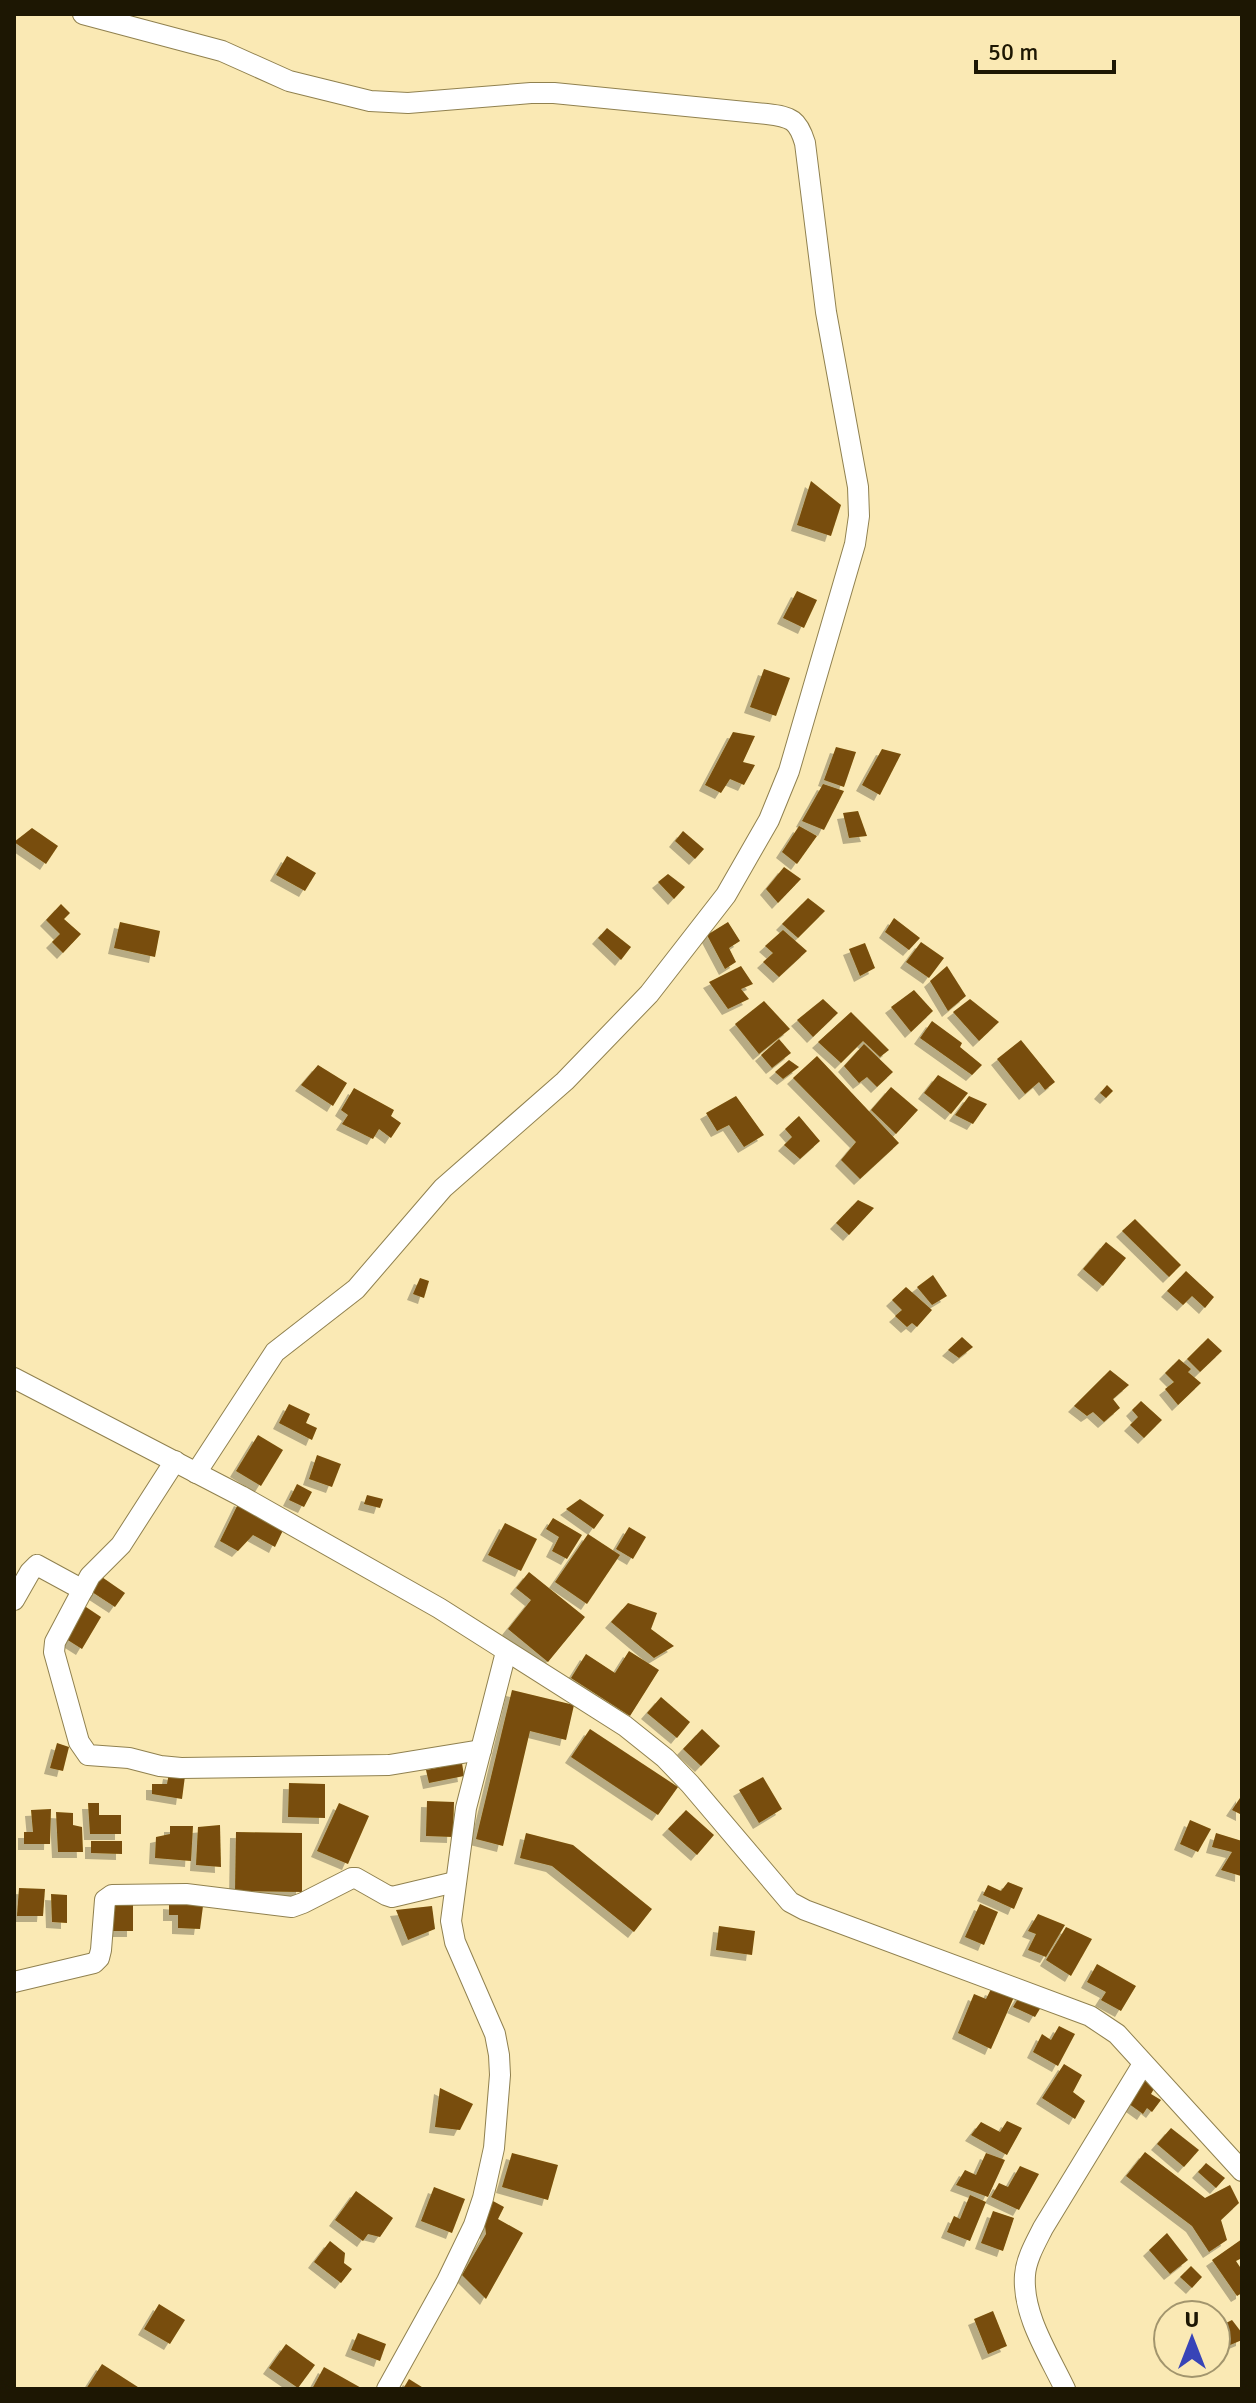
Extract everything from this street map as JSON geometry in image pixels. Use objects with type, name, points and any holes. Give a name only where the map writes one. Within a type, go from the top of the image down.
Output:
[{"type":"street","points":[[83,14],[222,51],[289,81],[370,101],[408,103],[554,93],[785,116],[794,121],[800,127],[805,143],[826,312],[858,487],[859,516],[855,544],[789,771],[769,820],[726,895],[649,994],[565,1081],[443,1188],[356,1289],[275,1352],[196,1473]]},
{"type":"street","points":[[14,1378],[241,1496],[439,1608],[625,1726],[665,1758],[690,1784],[790,1902],[1090,2016],[1117,2034],[1242,2171]]},
{"type":"street","points":[[175,1461],[121,1545],[95,1570],[53,1647],[79,1742],[88,1755],[129,1758],[181,1768],[389,1765],[481,1750]]},
{"type":"street","points":[[14,1600],[37,1565],[83,1590]]},
{"type":"street","points":[[387,2389],[474,2225],[494,2148],[500,2075],[495,2034],[452,1931],[455,1882],[466,1808],[506,1652]]},
{"type":"street","points":[[14,1982],[94,1963],[101,1950],[105,1900],[112,1895],[186,1894],[292,1907],[345,1879],[356,1878],[392,1897],[455,1882]]},
{"type":"street","points":[[1065,2389],[1032,2319],[1025,2297],[1025,2273],[1043,2228],[1143,2064]]},
{"type":"building","points":[[811,481],[841,505],[831,536],[797,525]]},
{"type":"building","points":[[797,591],[817,600],[804,628],[783,618]]},
{"type":"building","points":[[764,669],[790,678],[776,716],[750,707]]},
{"type":"building","points":[[733,732],[755,736],[743,762],[755,765],[744,785],[730,779],[721,793],[705,785]]},
{"type":"building","points":[[836,747],[856,752],[844,787],[824,780]]},
{"type":"building","points":[[882,749],[901,754],[880,795],[862,785]]},
{"type":"building","points":[[823,784],[844,791],[824,830],[802,821]]},
{"type":"building","points":[[858,811],[867,836],[849,838],[843,813]]},
{"type":"building","points":[[799,826],[817,836],[797,864],[782,852]]},
{"type":"building","points":[[32,828],[58,846],[46,864],[14,842]]},
{"type":"building","points":[[683,831],[704,849],[695,859],[675,841]]},
{"type":"building","points":[[287,856],[316,873],[305,891],[276,875]]},
{"type":"building","points":[[784,867],[801,879],[778,903],[766,889]]},
{"type":"building","points":[[668,874],[685,887],[674,899],[658,882]]},
{"type":"building","points":[[808,898],[825,911],[798,938],[782,924]]},
{"type":"building","points":[[61,904],[70,913],[64,919],[81,934],[63,953],[52,942],[60,934],[46,920]]},
{"type":"building","points":[[894,918],[920,938],[909,950],[885,932]]},
{"type":"building","points":[[120,922],[160,931],[155,957],[114,948]]},
{"type":"building","points":[[728,922],[740,941],[729,948],[736,962],[725,969],[707,935]]},
{"type":"building","points":[[607,928],[631,947],[621,960],[598,938]]},
{"type":"building","points":[[783,930],[807,951],[779,977],[763,962],[773,953],[765,946]]},
{"type":"building","points":[[921,942],[944,958],[929,978],[906,962]]},
{"type":"building","points":[[865,943],[875,968],[860,976],[849,949]]},
{"type":"building","points":[[741,966],[753,984],[741,989],[749,999],[728,1009],[709,982]]},
{"type":"building","points":[[947,966],[966,996],[948,1011],[930,981]]},
{"type":"building","points":[[914,990],[933,1011],[911,1032],[891,1007]]},
{"type":"building","points":[[823,999],[838,1013],[813,1037],[797,1020]]},
{"type":"building","points":[[970,999],[999,1022],[979,1041],[953,1012]]},
{"type":"building","points":[[764,1001],[790,1029],[759,1054],[735,1024]]},
{"type":"building","points":[[851,1012],[889,1050],[880,1057],[863,1041],[841,1063],[818,1042]]},
{"type":"building","points":[[932,1021],[962,1043],[960,1047],[982,1065],[972,1075],[920,1038]]},
{"type":"building","points":[[779,1039],[791,1053],[772,1068],[761,1055]]},
{"type":"building","points":[[1021,1040],[1055,1082],[1045,1090],[1039,1082],[1025,1094],[997,1059]]},
{"type":"building","points":[[864,1044],[893,1072],[877,1087],[867,1077],[859,1083],[844,1066]]},
{"type":"building","points":[[817,1056],[899,1143],[860,1179],[841,1160],[856,1142],[793,1078]]},
{"type":"building","points":[[789,1060],[799,1067],[783,1079],[775,1072]]},
{"type":"building","points":[[318,1065],[347,1083],[333,1106],[301,1085]]},
{"type":"building","points":[[938,1075],[968,1093],[951,1114],[924,1093]]},
{"type":"building","points":[[1107,1085],[1113,1091],[1106,1098],[1100,1093]]},
{"type":"building","points":[[891,1087],[918,1110],[896,1134],[871,1110]]},
{"type":"building","points":[[354,1088],[394,1110],[391,1116],[401,1123],[391,1138],[379,1129],[373,1139],[342,1124],[348,1115],[341,1110]]},
{"type":"building","points":[[736,1096],[764,1135],[744,1147],[729,1125],[717,1131],[706,1113]]},
{"type":"building","points":[[969,1096],[987,1104],[973,1124],[955,1115]]},
{"type":"building","points":[[799,1116],[820,1141],[800,1159],[784,1145],[792,1137],[785,1129]]},
{"type":"building","points":[[858,1200],[874,1208],[849,1235],[836,1223]]},
{"type":"building","points":[[1135,1219],[1181,1265],[1169,1277],[1122,1231]]},
{"type":"building","points":[[1106,1242],[1126,1258],[1103,1286],[1083,1269]]},
{"type":"building","points":[[1186,1271],[1214,1297],[1205,1308],[1192,1296],[1183,1305],[1167,1291]]},
{"type":"building","points":[[933,1275],[947,1296],[932,1305],[917,1287]]},
{"type":"building","points":[[420,1278],[429,1281],[424,1298],[413,1294]]},
{"type":"building","points":[[906,1287],[932,1310],[917,1327],[912,1323],[907,1327],[895,1316],[902,1310],[892,1300]]},
{"type":"building","points":[[962,1337],[973,1347],[959,1358],[948,1350]]},
{"type":"building","points":[[1208,1338],[1222,1351],[1200,1372],[1187,1359]]},
{"type":"building","points":[[1179,1359],[1201,1383],[1178,1405],[1165,1389],[1174,1382],[1165,1373]]},
{"type":"building","points":[[1110,1370],[1129,1385],[1113,1399],[1120,1408],[1104,1422],[1093,1412],[1087,1416],[1074,1406]]},
{"type":"building","points":[[1141,1401],[1162,1420],[1144,1438],[1130,1425],[1138,1417],[1132,1410]]},
{"type":"building","points":[[289,1404],[310,1414],[306,1423],[317,1428],[312,1440],[279,1423]]},
{"type":"building","points":[[258,1435],[283,1450],[261,1486],[236,1471]]},
{"type":"building","points":[[317,1455],[341,1464],[332,1487],[309,1479]]},
{"type":"building","points":[[297,1484],[312,1492],[304,1507],[289,1500]]},
{"type":"building","points":[[367,1495],[383,1499],[380,1508],[364,1504]]},
{"type":"building","points":[[580,1499],[604,1515],[594,1529],[566,1509]]},
{"type":"building","points":[[240,1500],[286,1524],[275,1547],[253,1535],[238,1551],[220,1541]]},
{"type":"building","points":[[553,1518],[582,1535],[567,1559],[552,1551],[559,1537],[546,1529]]},
{"type":"building","points":[[505,1523],[537,1539],[521,1571],[488,1555]]},
{"type":"building","points":[[629,1527],[646,1537],[633,1559],[616,1549]]},
{"type":"building","points":[[588,1534],[620,1555],[587,1604],[555,1582]]},
{"type":"building","points":[[529,1572],[585,1617],[548,1662],[508,1629],[531,1600],[516,1588]]},
{"type":"building","points":[[99,1575],[125,1593],[115,1607],[89,1590]]},
{"type":"building","points":[[628,1603],[657,1613],[651,1629],[674,1646],[654,1658],[611,1622]]},
{"type":"building","points":[[83,1605],[101,1617],[82,1649],[63,1637]]},
{"type":"building","points":[[629,1651],[659,1670],[630,1716],[571,1678],[586,1654],[615,1673]]},
{"type":"building","points":[[512,1690],[574,1705],[566,1740],[530,1731],[503,1846],[476,1839]]},
{"type":"building","points":[[661,1697],[690,1722],[677,1738],[647,1713]]},
{"type":"building","points":[[590,1729],[678,1787],[658,1815],[571,1757]]},
{"type":"building","points":[[702,1729],[720,1746],[701,1766],[683,1749]]},
{"type":"building","points":[[57,1743],[69,1747],[63,1771],[50,1768]]},
{"type":"building","points":[[462,1763],[464,1776],[429,1783],[426,1770]]},
{"type":"building","points":[[169,1773],[185,1776],[182,1799],[152,1794],[152,1784],[167,1784]]},
{"type":"building","points":[[763,1777],[782,1809],[759,1823],[739,1790]]},
{"type":"building","points":[[289,1783],[325,1784],[325,1818],[288,1817]]},
{"type":"building","points":[[1242,1795],[1242,1815],[1232,1810]]},
{"type":"building","points":[[427,1801],[454,1802],[453,1837],[426,1836]]},
{"type":"building","points":[[88,1803],[99,1803],[99,1815],[121,1815],[121,1834],[90,1834]]},
{"type":"building","points":[[339,1803],[369,1816],[348,1864],[317,1851]]},
{"type":"building","points":[[51,1809],[50,1844],[24,1844],[24,1832],[33,1832],[31,1810]]},
{"type":"building","points":[[686,1810],[714,1835],[697,1855],[668,1829]]},
{"type":"building","points":[[56,1812],[73,1813],[73,1825],[82,1827],[83,1852],[58,1852]]},
{"type":"building","points":[[1190,1820],[1211,1829],[1198,1852],[1180,1844]]},
{"type":"building","points":[[220,1825],[221,1867],[196,1865],[198,1827]]},
{"type":"building","points":[[170,1826],[193,1826],[191,1861],[155,1858],[156,1837],[170,1834]]},
{"type":"building","points":[[236,1832],[302,1833],[302,1892],[235,1891]]},
{"type":"building","points":[[526,1833],[573,1845],[652,1909],[634,1932],[552,1866],[520,1858]]},
{"type":"building","points":[[1216,1833],[1242,1841],[1241,1876],[1221,1870],[1232,1852],[1212,1847]]},
{"type":"building","points":[[91,1841],[122,1841],[122,1854],[91,1853]]},
{"type":"building","points":[[1008,1882],[1023,1888],[1014,1909],[983,1895],[988,1885],[1001,1891]]},
{"type":"building","points":[[19,1888],[45,1889],[43,1916],[17,1916]]},
{"type":"building","points":[[51,1894],[67,1895],[67,1923],[52,1922]]},
{"type":"building","points":[[113,1902],[133,1903],[133,1931],[112,1931]]},
{"type":"building","points":[[169,1903],[203,1906],[200,1929],[178,1928],[178,1915],[169,1915]]},
{"type":"building","points":[[980,1904],[998,1912],[984,1945],[965,1937]]},
{"type":"building","points":[[432,1906],[435,1929],[408,1940],[396,1910]]},
{"type":"building","points":[[1038,1914],[1065,1925],[1046,1957],[1028,1950],[1036,1934],[1028,1931]]},
{"type":"building","points":[[719,1926],[755,1931],[752,1955],[716,1950]]},
{"type":"building","points":[[1066,1927],[1092,1939],[1071,1976],[1046,1960]]},
{"type":"building","points":[[1097,1964],[1136,1986],[1121,2011],[1101,2000],[1106,1992],[1087,1982]]},
{"type":"building","points":[[991,1989],[1014,1997],[991,2049],[958,2033],[974,1994],[986,1999]]},
{"type":"building","points":[[1022,1992],[1044,2002],[1035,2017],[1013,2007]]},
{"type":"building","points":[[1059,2026],[1075,2034],[1058,2066],[1033,2052],[1042,2034],[1051,2040]]},
{"type":"building","points":[[1064,2064],[1082,2075],[1073,2092],[1085,2101],[1075,2119],[1042,2098]]},
{"type":"building","points":[[1142,2079],[1155,2087],[1151,2094],[1161,2100],[1152,2112],[1147,2108],[1143,2114],[1125,2101]]},
{"type":"building","points":[[440,2088],[473,2104],[460,2130],[435,2127]]},
{"type":"building","points":[[1007,2121],[1022,2128],[1007,2155],[971,2135],[981,2122],[1000,2132]]},
{"type":"building","points":[[1171,2128],[1199,2150],[1184,2167],[1157,2144]]},
{"type":"building","points":[[1145,2152],[1205,2198],[1230,2185],[1239,2203],[1221,2220],[1227,2240],[1209,2252],[1192,2226],[1126,2176]]},
{"type":"building","points":[[512,2153],[558,2165],[548,2200],[502,2187]]},
{"type":"building","points":[[986,2153],[1005,2160],[988,2197],[956,2185],[965,2170],[976,2175]]},
{"type":"building","points":[[1206,2163],[1225,2178],[1216,2188],[1198,2172]]},
{"type":"building","points":[[1020,2166],[1039,2174],[1019,2210],[991,2197],[999,2183],[1008,2187]]},
{"type":"building","points":[[434,2187],[465,2199],[452,2233],[421,2221]]},
{"type":"building","points":[[356,2191],[393,2218],[380,2237],[368,2234],[363,2241],[335,2220]]},
{"type":"building","points":[[970,2195],[986,2202],[970,2241],[947,2232],[954,2216],[960,2219]]},
{"type":"building","points":[[493,2201],[504,2207],[498,2219],[523,2233],[486,2299],[462,2275],[486,2234],[484,2217]]},
{"type":"building","points":[[993,2211],[1014,2218],[1003,2251],[981,2243]]},
{"type":"building","points":[[1167,2233],[1188,2260],[1170,2274],[1149,2250]]},
{"type":"building","points":[[1242,2239],[1242,2258],[1236,2261],[1242,2270],[1242,2293],[1237,2296],[1212,2260]]},
{"type":"building","points":[[330,2241],[345,2253],[344,2263],[352,2269],[341,2283],[314,2262]]},
{"type":"building","points":[[1191,2266],[1202,2277],[1192,2288],[1180,2277]]},
{"type":"building","points":[[159,2304],[185,2320],[170,2344],[144,2329]]},
{"type":"building","points":[[993,2311],[1007,2346],[988,2354],[974,2319]]},
{"type":"building","points":[[1232,2320],[1242,2333],[1242,2340],[1232,2344]]},
{"type":"building","points":[[358,2333],[386,2344],[380,2361],[351,2350]]},
{"type":"building","points":[[286,2344],[315,2365],[298,2388],[269,2368]]},
{"type":"building","points":[[102,2364],[141,2389],[86,2389]]},
{"type":"building","points":[[324,2367],[363,2389],[312,2389]]},
{"type":"building","points":[[409,2379],[425,2389],[403,2389]]}]
